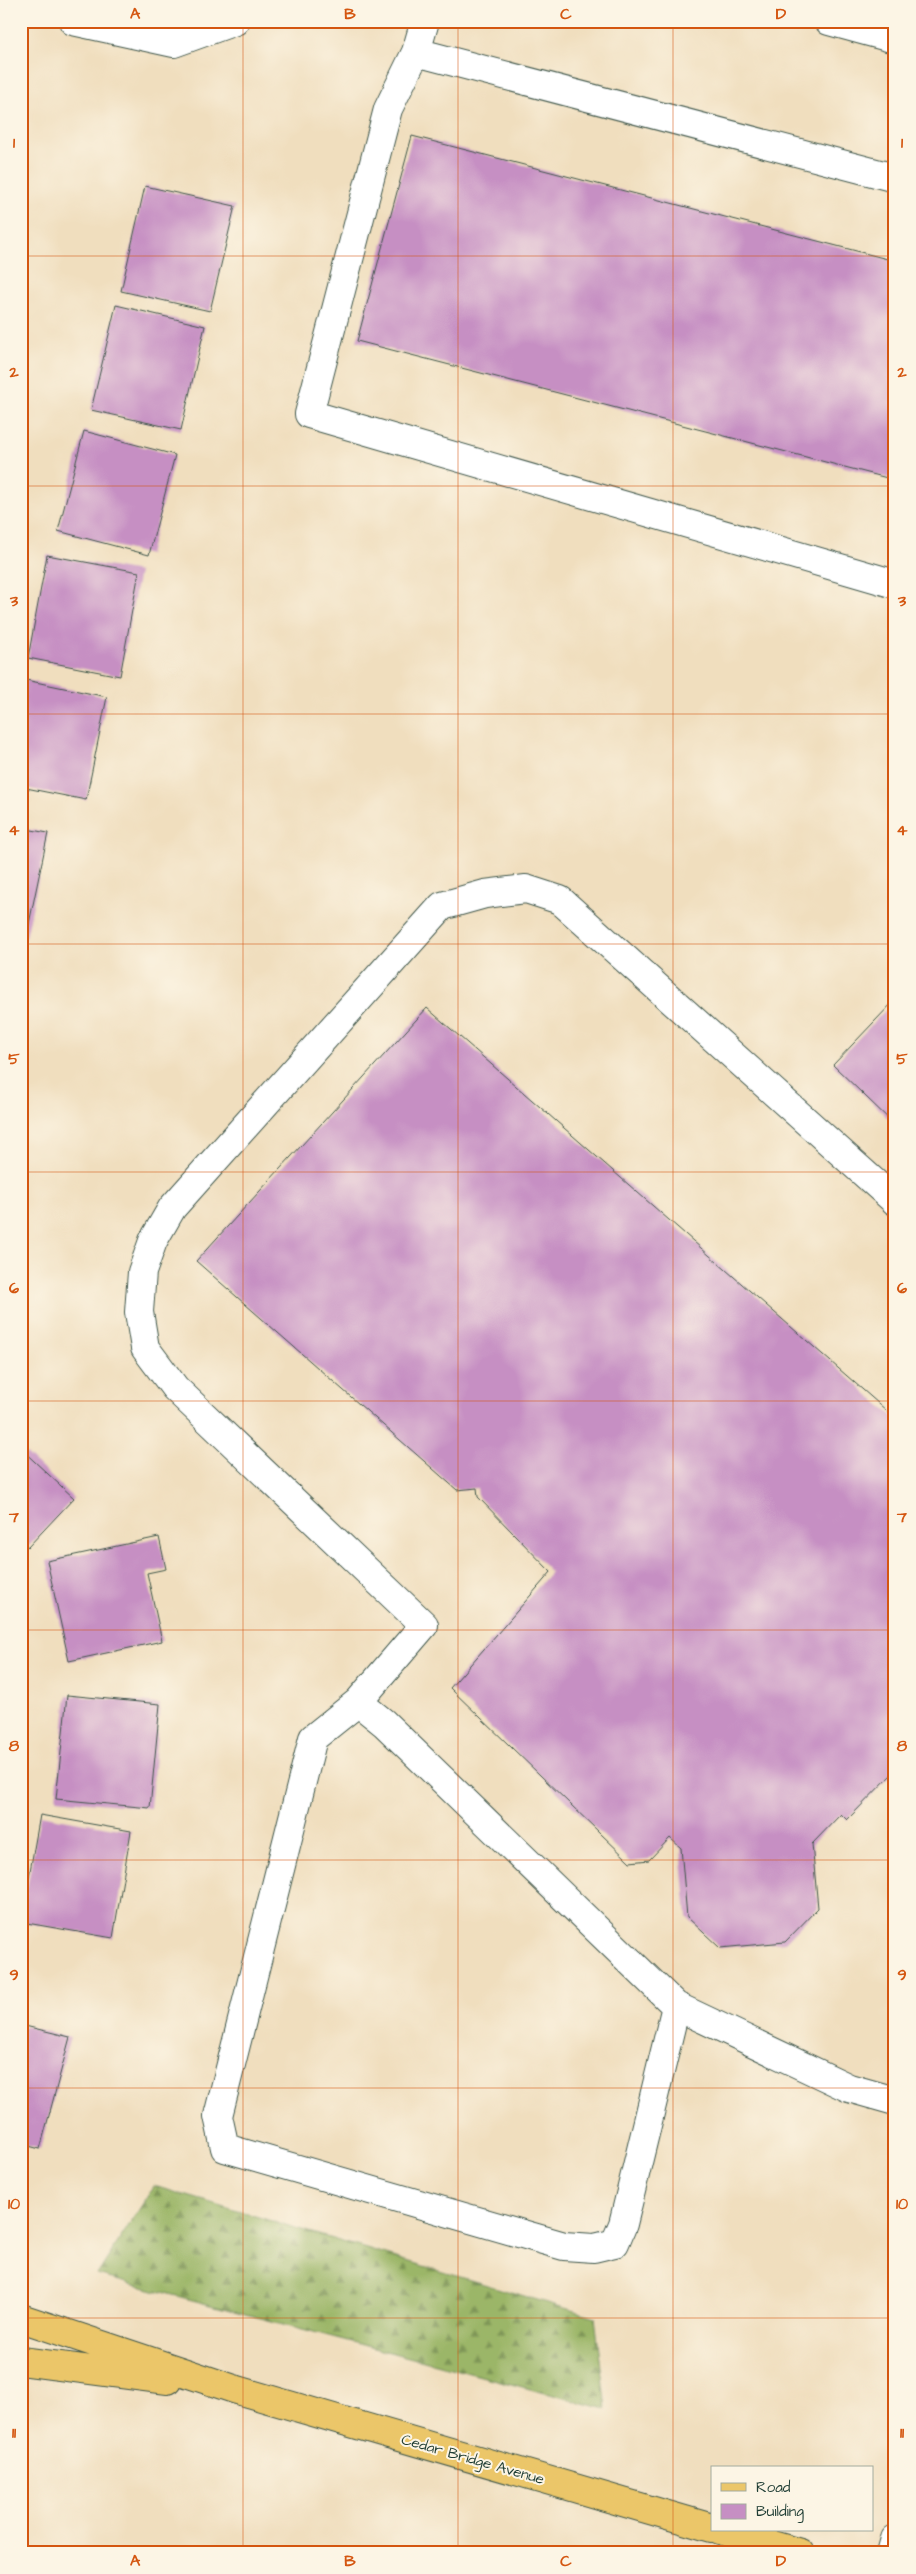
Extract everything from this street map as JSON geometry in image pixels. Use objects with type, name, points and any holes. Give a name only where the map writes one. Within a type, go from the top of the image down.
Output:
[{"type":"main road","name":"Cedar Bridge Avenue","points":[[21,2318],[234,2388],[711,2528]]},
{"type":"main road","name":"Cedar Bridge Avenue","points":[[21,2361],[234,2388]]},
{"type":"main road","points":[[727,2532],[800,2553]]},
{"type":"street","points":[[73,21],[174,43],[235,21]]},
{"type":"street","points":[[425,21],[416,52],[388,110],[309,414],[895,584]]},
{"type":"street","points":[[829,21],[895,39]]},
{"type":"street","points":[[416,52],[895,178]]},
{"type":"street","points":[[676,2006],[623,2224],[614,2243],[594,2248],[564,2246],[226,2148],[218,2116],[313,1738],[358,1702],[424,1625],[175,1388],[145,1348],[139,1312],[142,1272],[153,1241],[172,1208],[442,906],[485,894],[526,889],[560,900],[895,1201]]},
{"type":"street","points":[[358,1702],[384,1723],[676,2006],[849,2088],[895,2101]]},
{"type":"street","points":[[891,2553],[895,2539]]},
{"type":"green space","points":[[154,2186],[595,2317],[606,2409],[97,2275]]},
{"type":"building","points":[[412,136],[895,261],[895,480],[357,341]]},
{"type":"building","points":[[145,186],[235,206],[210,311],[121,291]]},
{"type":"building","points":[[116,305],[205,326],[181,430],[91,410]]},
{"type":"building","points":[[84,431],[175,455],[149,555],[58,531]]},
{"type":"building","points":[[47,555],[139,572],[120,676],[28,658]]},
{"type":"building","points":[[21,679],[107,697],[86,800],[21,787]]},
{"type":"building","points":[[21,828],[48,833],[26,938],[21,937]]},
{"type":"building","points":[[895,1000],[895,1125],[833,1065]]},
{"type":"building","points":[[427,1008],[895,1418],[895,1771],[847,1820],[841,1814],[812,1844],[818,1908],[785,1942],[720,1948],[687,1917],[681,1848],[670,1838],[649,1860],[630,1862],[450,1688],[551,1572],[478,1497],[477,1488],[457,1490],[196,1261]]},
{"type":"building","points":[[21,1449],[74,1498],[28,1547],[21,1541]]},
{"type":"building","points":[[159,1537],[166,1569],[147,1573],[162,1641],[69,1661],[47,1561]]},
{"type":"building","points":[[67,1695],[160,1704],[150,1808],[56,1799]]},
{"type":"building","points":[[40,1815],[131,1831],[113,1938],[21,1922]]},
{"type":"building","points":[[21,2025],[70,2037],[40,2149],[21,2144]]}]
